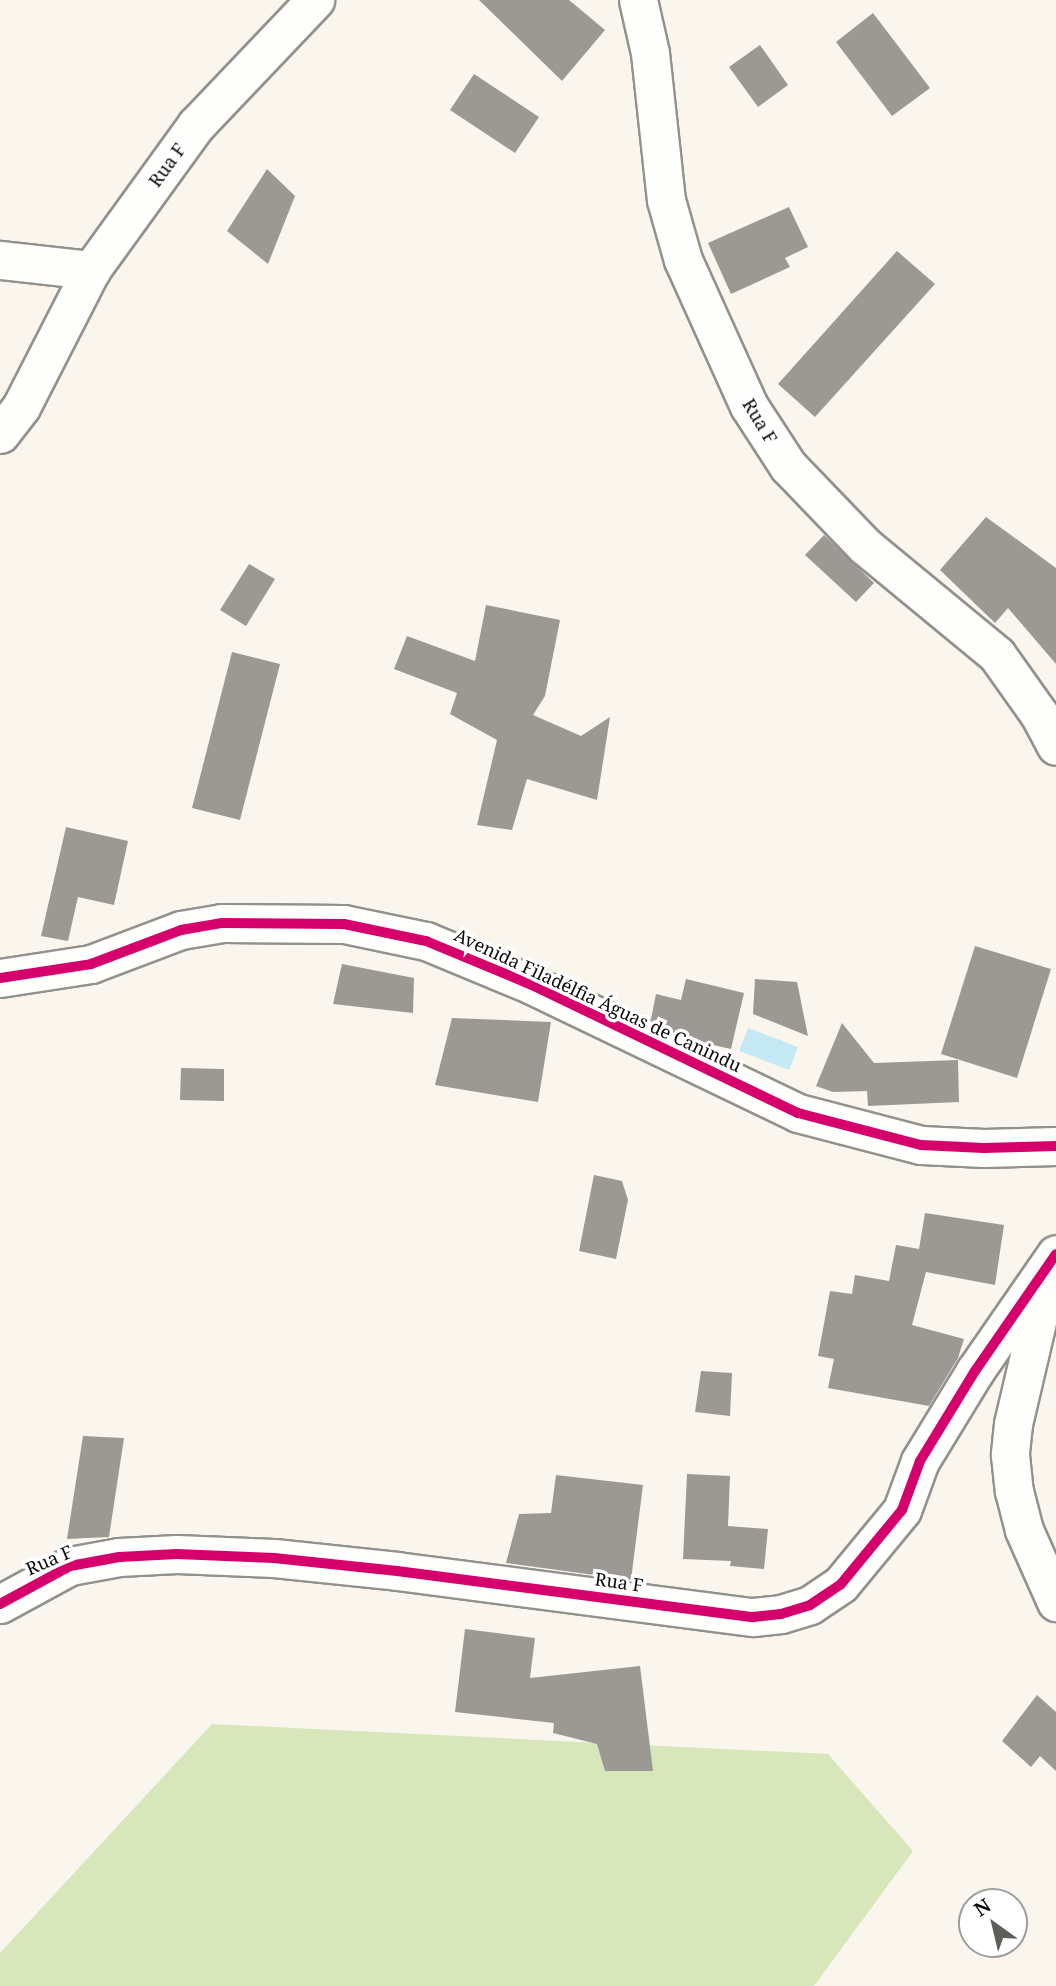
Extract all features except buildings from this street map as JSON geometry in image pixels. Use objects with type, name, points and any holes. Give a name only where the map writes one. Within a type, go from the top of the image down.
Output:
[{"type":"street","name":"Rua F","points":[[0,434],[21,407],[92,270],[196,125],[315,0]]},
{"type":"street","name":"Rua F","points":[[638,0],[650,53],[666,200],[683,260],[749,406],[788,466],[864,547],[997,655],[1039,714],[1056,746]]},
{"type":"street","points":[[0,260],[92,270]]},
{"type":"street","name":"Avenida Filadélfia Águas de Canindu","points":[[0,978],[90,964],[181,930],[222,923],[344,924],[426,941],[532,985],[798,1113],[921,1145],[984,1148],[1056,1146]]},
{"type":"street","name":"Rua F","points":[[0,1604],[69,1566],[119,1557],[177,1554],[274,1558],[397,1571],[753,1617],[781,1614],[810,1605],[841,1584],[902,1510],[920,1461],[975,1371],[1054,1257]]},
{"type":"street","points":[[1054,1257],[1013,1424],[1010,1455],[1014,1491],[1024,1530],[1056,1602]]},
{"type":"green space","points":[[212,1724],[828,1754],[913,1851],[814,1986],[0,1986],[0,1953]]},
{"type":"water","points":[[748,1028],[798,1047],[789,1070],[739,1051]]},
{"type":"cycle path","points":[[0,978],[91,964],[181,930],[222,923],[344,924],[426,941],[532,985],[798,1113],[921,1145],[984,1148],[1056,1146]]},
{"type":"cycle path","points":[[0,1604],[70,1566],[119,1557],[177,1554],[274,1558],[397,1571],[753,1617],[781,1614],[810,1605],[841,1584],[902,1510],[920,1461],[975,1371],[1056,1254]]}]
